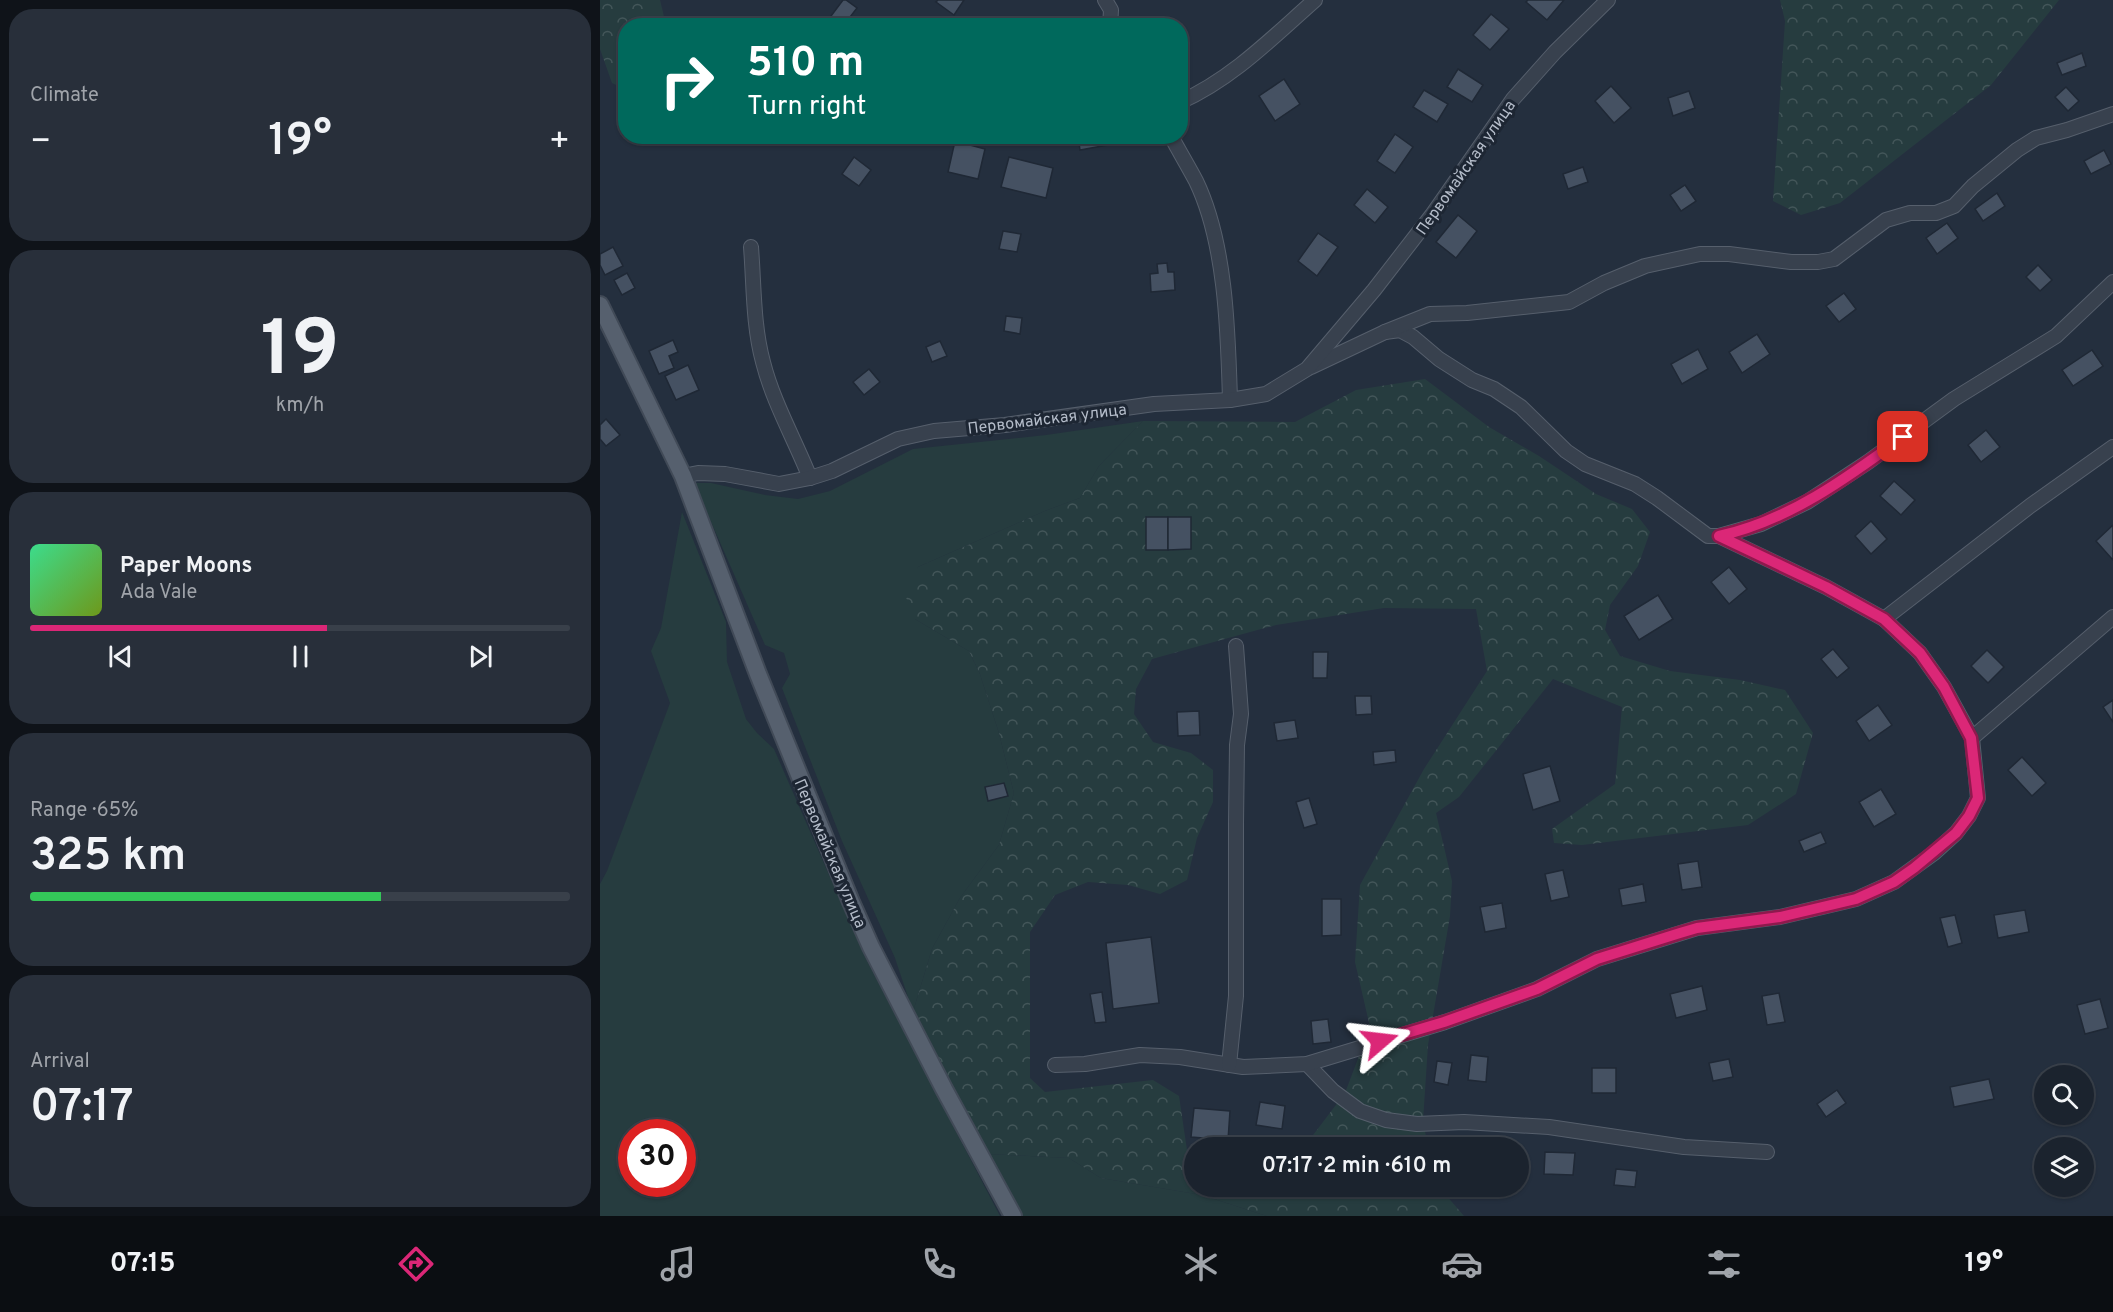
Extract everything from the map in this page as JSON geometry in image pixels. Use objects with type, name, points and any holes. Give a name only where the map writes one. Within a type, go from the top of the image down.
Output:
[{"type":"main road","name":"Первомайская улица","points":[[600,305],[682,476],[758,674],[850,902],[939,1078],[1013,1216]]},
{"type":"street","points":[[1105,0],[1111,10],[1110,18]]},
{"type":"street","points":[[1188,98],[1200,93],[1244,63],[1315,0]]},
{"type":"street","name":"Первомайская улица","points":[[1307,369],[1374,290],[1432,215],[1513,99],[1555,52],[1608,0]]},
{"type":"street","name":"Первомайская улица","points":[[682,476],[698,473],[725,474],[779,484],[832,471],[898,439],[934,431],[1005,425],[1154,404],[1230,400],[1266,394],[1307,369],[1385,332],[1430,315],[1569,302],[1645,266],[1700,254],[1729,254],[1791,262],[1818,262],[1834,259],[1886,220],[1910,213],[1936,213],[1954,206],[1973,186],[2017,150],[2036,138],[2113,114]]},
{"type":"street","points":[[1176,144],[1197,182],[1212,227],[1228,331],[1230,400]]},
{"type":"street","points":[[751,247],[756,332],[763,363],[785,423],[810,478]]},
{"type":"street","points":[[1385,332],[1400,330],[1413,337],[1447,364],[1472,380],[1494,389],[1521,407],[1566,451],[1585,464],[1635,484],[1658,498],[1708,536],[1719,536],[1761,524],[1806,502],[1839,481],[1954,399],[2056,336],[2113,282]]},
{"type":"street","points":[[1884,619],[2030,506],[2113,447]]},
{"type":"street","points":[[1055,1065],[1085,1064],[1140,1055],[1180,1057],[1243,1067],[1306,1064],[1455,1018],[1537,989],[1597,959],[1697,928],[1780,917],[1856,899],[1894,882],[1934,853],[1956,833],[1969,816],[1978,798],[1971,738],[1938,678],[1920,653],[1884,619],[1826,587],[1719,536]]},
{"type":"street","points":[[1971,738],[2113,617]]},
{"type":"street","points":[[1229,1065],[1236,996],[1237,745],[1241,714],[1236,646]]},
{"type":"street","points":[[1306,1064],[1333,1091],[1360,1111],[1386,1120],[1417,1124],[1464,1122],[1549,1127],[1684,1147],[1767,1152]]},
{"type":"green space","points":[[600,0],[660,0],[664,18],[618,18],[618,86],[612,83],[600,49]]},
{"type":"green space","points":[[1780,0],[2059,0],[1991,85],[1840,203],[1801,215],[1773,201],[1785,21]]},
{"type":"green space","points":[[1425,379],[1489,427],[1539,456],[1596,494],[1632,509],[1650,532],[1638,566],[1610,605],[1605,630],[1620,656],[1670,671],[1740,680],[1785,690],[1813,733],[1796,794],[1748,825],[1582,845],[1554,843],[1552,829],[1615,784],[1622,707],[1553,679],[1459,797],[1436,813],[1452,881],[1450,916],[1428,1045],[1423,1121],[1426,1137],[1312,1137],[1345,1093],[1370,1027],[1355,962],[1360,885],[1424,769],[1487,671],[1476,609],[1384,608],[1276,625],[1152,659],[1136,689],[1134,714],[1153,742],[1191,753],[1213,770],[1213,802],[1197,838],[1187,880],[1160,894],[1128,885],[1088,882],[1055,895],[1030,932],[1030,1078],[1045,1092],[1153,1080],[1179,1096],[1185,1137],[1184,1192],[1101,1178],[1069,1158],[990,1154],[948,1086],[913,1012],[932,949],[960,898],[999,845],[1014,793],[999,733],[980,674],[969,651],[915,619],[905,595],[918,567],[1080,498],[1099,466],[1143,421],[1295,422],[1356,390]]},
{"type":"green space","points":[[1143,421],[1099,466],[1080,498],[918,567],[915,619],[969,651],[980,674],[999,733],[1014,793],[999,845],[960,898],[932,949],[913,1012],[895,958],[842,841],[782,688],[790,674],[784,653],[765,645],[694,483],[711,483],[765,495],[798,499],[830,491],[913,449],[1046,435]]},
{"type":"green space","points":[[682,512],[726,622],[727,662],[746,719],[774,749],[865,957],[1000,1216],[600,1216],[600,884],[607,871],[670,703],[651,651],[661,628]]},
{"type":"green space","points":[[990,1154],[1069,1158],[1101,1178],[1184,1192],[1184,1197],[1208,1197],[1267,1216],[1020,1216]]},
{"type":"green space","points":[[1208,1197],[1448,1197],[1464,1216],[1267,1216]]},
{"type":"building","points":[[843,0],[857,8],[849,18],[831,16]]},
{"type":"building","points":[[938,0],[964,0],[954,15],[936,2]]},
{"type":"building","points":[[1528,0],[1564,0],[1547,20],[1526,2]]},
{"type":"building","points":[[1491,14],[1509,29],[1490,50],[1473,35]]},
{"type":"building","points":[[2082,53],[2086,66],[2062,75],[2057,63]]},
{"type":"building","points":[[1458,69],[1483,85],[1472,102],[1447,87]]},
{"type":"building","points":[[1284,79],[1300,104],[1275,121],[1259,96]]},
{"type":"building","points":[[1611,86],[1631,108],[1614,123],[1595,101]]},
{"type":"building","points":[[2066,87],[2079,101],[2068,111],[2055,97]]},
{"type":"building","points":[[1424,90],[1448,104],[1437,122],[1413,107]]},
{"type":"building","points":[[1689,91],[1695,108],[1673,116],[1668,98]]},
{"type":"building","points":[[1395,134],[1413,147],[1395,173],[1377,161]]},
{"type":"building","points":[[954,144],[966,144],[985,149],[978,179],[948,172]]},
{"type":"building","points":[[1079,144],[1113,144],[1080,150]]},
{"type":"building","points":[[2104,150],[2111,164],[2091,174],[2084,161]]},
{"type":"building","points":[[854,157],[871,170],[859,186],[842,174]]},
{"type":"building","points":[[1009,157],[1053,168],[1046,198],[1001,187]]},
{"type":"building","points":[[1583,167],[1588,182],[1568,189],[1563,174]]},
{"type":"building","points":[[1685,185],[1696,201],[1681,211],[1670,195]]},
{"type":"building","points":[[1367,189],[1388,207],[1375,223],[1354,205]]},
{"type":"building","points":[[1997,193],[2005,206],[1983,221],[1975,209]]},
{"type":"building","points":[[1458,215],[1477,231],[1456,258],[1436,242]]},
{"type":"building","points":[[1947,223],[1958,238],[1937,254],[1926,238]]},
{"type":"building","points":[[1003,231],[1021,234],[1017,252],[999,249]]},
{"type":"building","points":[[1318,233],[1338,247],[1317,276],[1298,261]]},
{"type":"building","points":[[613,247],[623,266],[605,275],[600,265],[600,254]]},
{"type":"building","points":[[1167,263],[1168,272],[1174,272],[1175,290],[1151,292],[1150,274],[1158,273],[1157,264]]},
{"type":"building","points":[[2038,265],[2052,280],[2040,291],[2026,277]]},
{"type":"building","points":[[627,273],[635,288],[622,295],[614,280]]},
{"type":"building","points":[[1844,293],[1856,309],[1839,322],[1826,306]]},
{"type":"building","points":[[1006,316],[1022,318],[1020,334],[1004,331]]},
{"type":"building","points":[[1757,334],[1770,354],[1742,373],[1729,352]]},
{"type":"building","points":[[673,340],[678,352],[669,356],[674,368],[659,374],[649,351]]},
{"type":"building","points":[[940,341],[947,356],[932,362],[926,347]]},
{"type":"building","points":[[1698,349],[1708,369],[1682,384],[1671,364]]},
{"type":"building","points":[[2092,350],[2103,366],[2073,386],[2062,370]]},
{"type":"building","points":[[688,365],[699,390],[676,400],[665,376]]},
{"type":"building","points":[[869,369],[880,382],[864,395],[853,382]]},
{"type":"building","points":[[606,419],[620,435],[606,446],[600,439],[600,425]]},
{"type":"building","points":[[1986,430],[2000,447],[1981,462],[1968,445]]},
{"type":"building","points":[[1894,481],[1915,500],[1901,515],[1880,496]]},
{"type":"building","points":[[1146,517],[1168,517],[1168,550],[1146,550]]},
{"type":"building","points":[[1168,517],[1191,517],[1191,549],[1168,550]]},
{"type":"building","points":[[1871,521],[1887,539],[1871,554],[1855,536]]},
{"type":"building","points":[[2113,525],[2113,560],[2096,541]]},
{"type":"building","points":[[1729,567],[1747,589],[1729,604],[1711,582]]},
{"type":"building","points":[[1658,595],[1673,619],[1639,640],[1624,616]]},
{"type":"building","points":[[1833,649],[1849,668],[1837,678],[1821,659]]},
{"type":"building","points":[[1987,650],[2004,667],[1988,683],[1971,666]]},
{"type":"building","points":[[1313,652],[1328,652],[1327,678],[1313,678]]},
{"type":"building","points":[[1355,696],[1371,696],[1372,714],[1356,715]]},
{"type":"building","points":[[2113,700],[2113,722],[2103,707]]},
{"type":"building","points":[[1878,705],[1892,725],[1869,741],[1856,721]]},
{"type":"building","points":[[1199,711],[1200,735],[1178,736],[1177,712]]},
{"type":"building","points":[[1295,720],[1298,738],[1277,741],[1274,723]]},
{"type":"building","points":[[1395,750],[1396,762],[1374,765],[1373,752]]},
{"type":"building","points":[[2022,757],[2046,783],[2032,796],[2008,770]]},
{"type":"building","points":[[1550,766],[1560,801],[1533,810],[1523,774]]},
{"type":"building","points":[[1004,783],[1008,796],[988,801],[985,787]]},
{"type":"building","points":[[1881,789],[1896,814],[1874,827],[1859,802]]},
{"type":"building","points":[[1309,798],[1317,824],[1304,828],[1296,802]]},
{"type":"building","points":[[1821,832],[1826,843],[1804,852],[1799,841]]},
{"type":"building","points":[[1698,861],[1702,887],[1682,890],[1678,864]]},
{"type":"building","points":[[1563,870],[1569,897],[1551,901],[1545,874]]},
{"type":"building","points":[[1643,884],[1646,902],[1622,906],[1619,889]]},
{"type":"building","points":[[1322,899],[1341,899],[1341,935],[1322,936]]},
{"type":"building","points":[[1502,903],[1506,928],[1485,932],[1480,907]]},
{"type":"building","points":[[2025,910],[2029,932],[1998,938],[1994,915]]},
{"type":"building","points":[[1955,915],[1962,943],[1948,947],[1940,918]]},
{"type":"building","points":[[1151,937],[1159,1003],[1113,1009],[1106,943]]},
{"type":"building","points":[[1702,986],[1707,1010],[1676,1018],[1670,994]]},
{"type":"building","points":[[1102,992],[1106,1022],[1095,1023],[1090,994]]},
{"type":"building","points":[[1779,993],[1785,1022],[1767,1025],[1762,996]]},
{"type":"building","points":[[2100,999],[2108,1028],[2085,1034],[2077,1005]]},
{"type":"building","points":[[1328,1019],[1331,1042],[1313,1044],[1311,1021]]},
{"type":"building","points":[[1471,1055],[1488,1057],[1486,1082],[1468,1080]]},
{"type":"building","points":[[1729,1059],[1733,1077],[1713,1081],[1709,1063]]},
{"type":"building","points":[[1437,1061],[1452,1063],[1448,1085],[1434,1082]]},
{"type":"building","points":[[1592,1068],[1616,1068],[1616,1093],[1592,1093]]},
{"type":"building","points":[[1989,1079],[1994,1099],[1954,1107],[1950,1087]]},
{"type":"building","points":[[1837,1090],[1846,1103],[1826,1117],[1817,1104]]},
{"type":"building","points":[[1260,1102],[1285,1106],[1282,1129],[1256,1125]]},
{"type":"building","points":[[1194,1108],[1230,1111],[1228,1137],[1191,1137]]},
{"type":"building","points":[[1545,1152],[1575,1153],[1573,1175],[1544,1174]]},
{"type":"building","points":[[1616,1169],[1637,1171],[1635,1187],[1614,1185]]},
{"type":"route","points":[[1380,1041],[1444,1022],[1537,989],[1597,959],[1680,933],[1697,928],[1780,917],[1856,899],[1894,882],[1934,853],[1956,833],[1969,816],[1978,798],[1971,738],[1944,687],[1920,653],[1884,619],[1826,587],[1719,536],[1761,524],[1806,502],[1903,437]]}]
